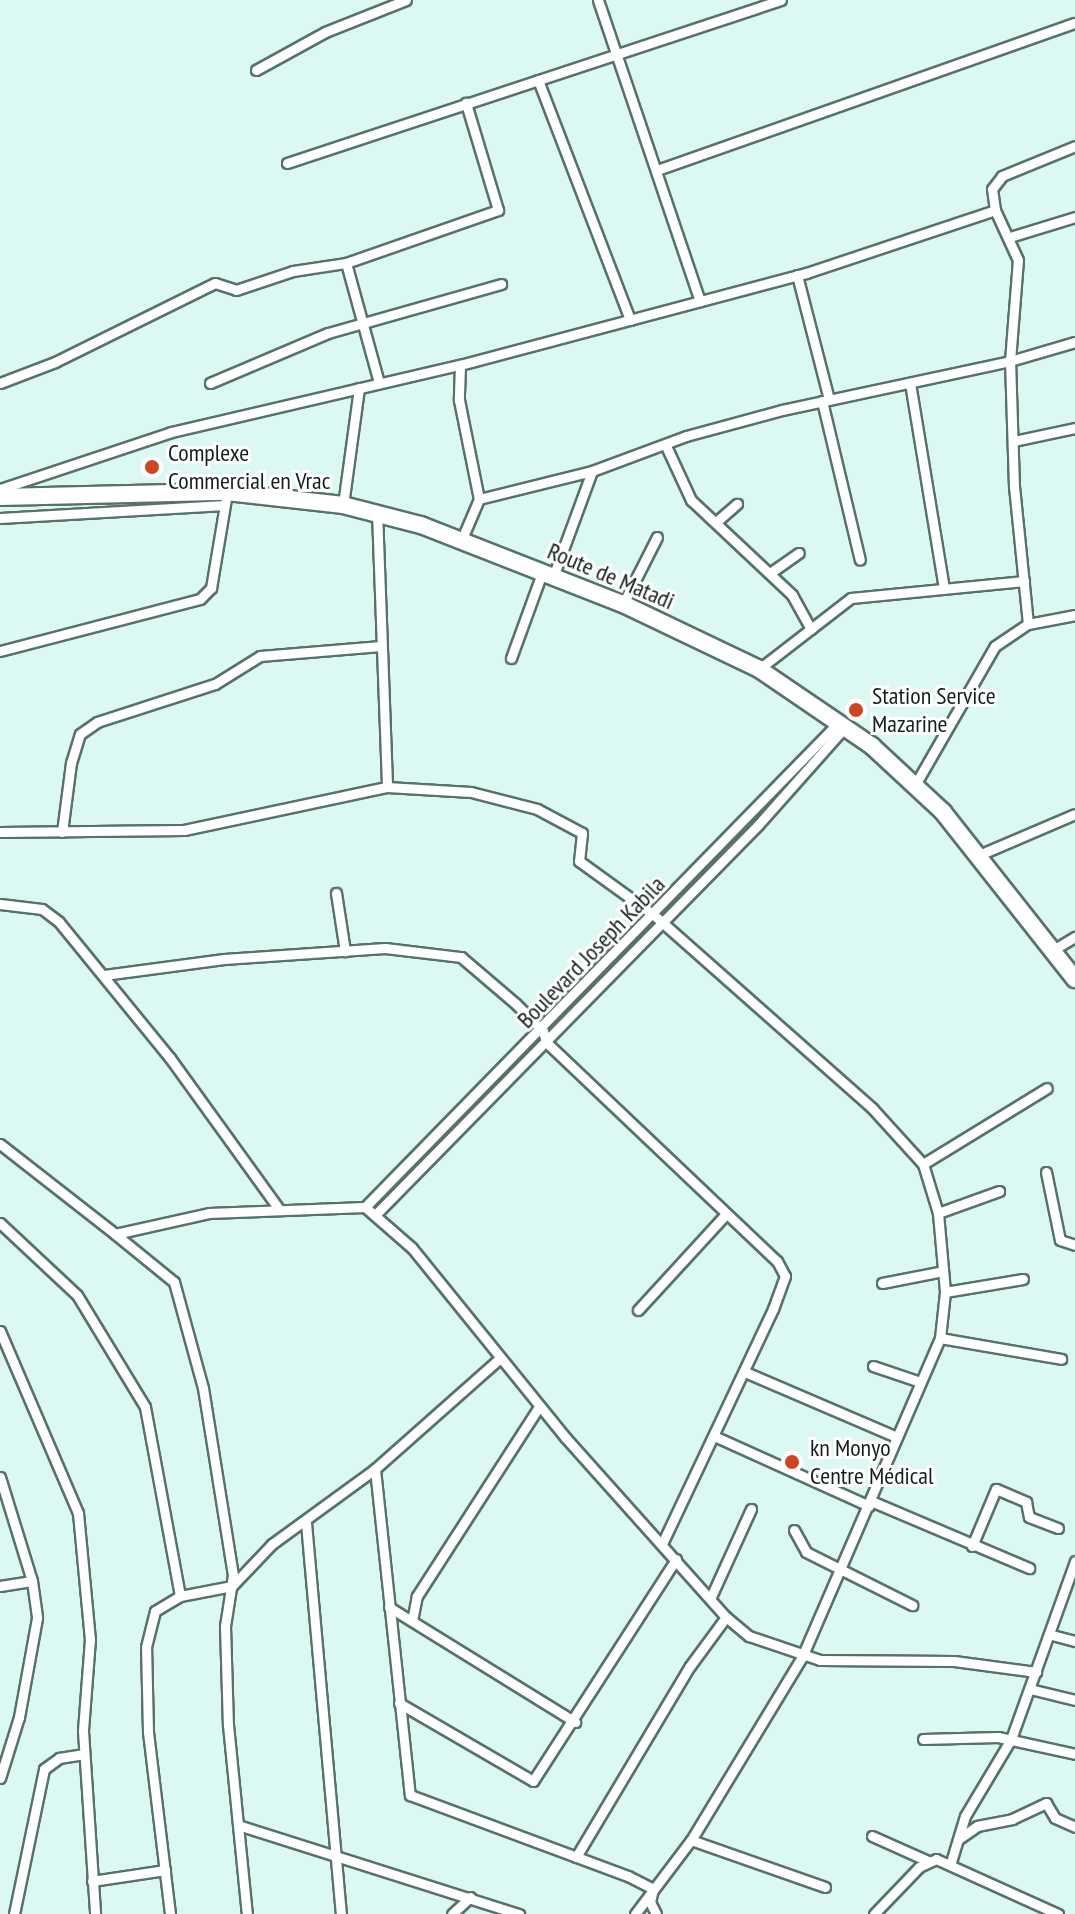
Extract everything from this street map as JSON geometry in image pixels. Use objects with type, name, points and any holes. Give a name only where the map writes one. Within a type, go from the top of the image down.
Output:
[{"type":"highway","name":"Route de Matadi","points":[[0,497],[226,498],[343,505],[377,512],[461,541],[623,604],[759,669],[843,723],[915,785],[979,855],[1075,979]]},
{"type":"street","points":[[256,70],[325,32],[406,0]]},
{"type":"street","points":[[598,0],[619,53],[700,301]]},
{"type":"street","points":[[287,163],[781,0]]},
{"type":"street","points":[[657,170],[1075,23]]},
{"type":"street","points":[[538,80],[630,320]]},
{"type":"street","points":[[0,383],[55,362],[215,283],[236,290],[293,271],[346,263],[413,244],[500,209],[466,103]]},
{"type":"street","points":[[1028,624],[1010,361],[1018,260],[995,210],[992,189],[1002,176],[1075,146]]},
{"type":"street","points":[[0,489],[171,432],[460,365],[797,275],[995,210]]},
{"type":"street","points":[[1010,237],[1075,217]]},
{"type":"street","points":[[346,263],[379,383]]},
{"type":"street","points":[[797,275],[860,560]]},
{"type":"street","points":[[210,383],[293,346],[501,284]]},
{"type":"street","points":[[479,499],[592,471],[686,436],[826,400],[1010,361],[1075,342]]},
{"type":"street","points":[[460,365],[459,400],[479,499],[461,541]]},
{"type":"street","points":[[910,383],[944,588]]},
{"type":"street","points":[[343,505],[359,388]]},
{"type":"street","points":[[1014,441],[1075,428]]},
{"type":"street","points":[[666,446],[691,500],[792,595],[811,629]]},
{"type":"street","points":[[511,658],[592,471]]},
{"type":"street","points":[[0,518],[226,498],[211,588],[200,599],[0,651]]},
{"type":"street","points":[[716,522],[737,504]]},
{"type":"street","points":[[377,512],[387,787]]},
{"type":"street","points":[[623,604],[657,537]]},
{"type":"street","points":[[770,573],[799,553]]},
{"type":"street","points":[[759,669],[851,598],[1024,581]]},
{"type":"street","points":[[915,785],[995,646],[1028,624],[1075,615]]},
{"type":"street","points":[[62,832],[71,763],[80,734],[97,722],[215,684],[260,656],[381,646]]},
{"type":"street","name":"Boulevard Joseph Kabila","points":[[377,1213],[546,1042],[843,723]]},
{"type":"street","points":[[0,832],[184,830],[387,787],[471,792],[537,809],[582,833],[579,861],[658,919],[872,1108],[923,1164],[938,1213],[945,1292],[940,1338],[802,1657],[691,1840],[635,1914]]},
{"type":"street","points":[[979,855],[1075,814]]},
{"type":"street","points":[[336,893],[345,951]]},
{"type":"street","points":[[0,904],[42,909],[104,975],[278,1208]]},
{"type":"street","name":"Boulevard Joseph Kabila","points":[[365,1207],[658,919]]},
{"type":"street","points":[[1053,950],[1075,937]]},
{"type":"street","points":[[104,975],[385,948],[461,957],[543,1031],[546,1042],[726,1214],[785,1276],[745,1372],[663,1542]]},
{"type":"street","points":[[923,1164],[1047,1088]]},
{"type":"street","points":[[0,1144],[169,1275],[180,1299],[203,1388],[232,1586],[225,1626],[228,1725],[241,1826],[247,1914]]},
{"type":"street","points":[[1046,1172],[1060,1240],[1075,1245]]},
{"type":"street","points":[[938,1213],[999,1191]]},
{"type":"street","points":[[115,1234],[209,1213],[365,1207],[377,1213],[412,1248],[539,1407],[663,1542],[726,1617],[749,1636],[802,1657],[954,1661],[1036,1672]]},
{"type":"street","points":[[638,1310],[726,1214]]},
{"type":"street","points":[[0,1223],[77,1295],[145,1407],[180,1596]]},
{"type":"street","points":[[882,1283],[943,1271]]},
{"type":"street","points":[[945,1292],[1023,1279]]},
{"type":"street","points":[[0,1331],[78,1513],[90,1639],[83,1754],[95,1914]]},
{"type":"street","points":[[940,1338],[1061,1359]]},
{"type":"street","points":[[170,1914],[149,1751],[146,1647],[155,1611],[180,1596],[232,1586],[272,1544],[306,1523],[375,1469],[499,1359]]},
{"type":"street","points":[[873,1366],[920,1382]]},
{"type":"street","points":[[745,1372],[897,1437]]},
{"type":"street","points":[[412,1621],[417,1596],[539,1407]]},
{"type":"street","points":[[714,1436],[870,1504],[1029,1568]]},
{"type":"street","points":[[375,1469],[399,1703],[413,1797],[653,1889]]},
{"type":"street","points":[[0,1477],[32,1581],[36,1636],[0,1778]]},
{"type":"street","points":[[972,1546],[996,1489],[1026,1502],[1029,1517],[1058,1528]]},
{"type":"street","points":[[710,1599],[751,1509]]},
{"type":"street","points":[[306,1523],[341,1914]]},
{"type":"street","points":[[794,1530],[806,1552],[912,1605]]},
{"type":"street","points":[[399,1703],[529,1781],[575,1722],[676,1559]]},
{"type":"street","points":[[951,1862],[965,1816],[1011,1739],[1071,1589],[1075,1561]]},
{"type":"street","points":[[0,1586],[32,1581]]},
{"type":"street","points":[[389,1607],[575,1722]]},
{"type":"street","points":[[576,1857],[683,1678],[726,1617]]},
{"type":"street","points":[[1052,1635],[1075,1641]]},
{"type":"street","points":[[1030,1689],[1075,1700]]},
{"type":"street","points":[[923,1739],[1011,1739],[1075,1754]]},
{"type":"street","points":[[14,1914],[44,1769],[59,1758],[83,1754]]},
{"type":"street","points":[[960,1838],[977,1826],[1012,1819],[1046,1803],[1055,1818],[1075,1827]]},
{"type":"street","points":[[241,1826],[336,1853],[519,1914]]},
{"type":"street","points":[[872,1836],[928,1861],[951,1862],[1058,1914]]},
{"type":"street","points":[[691,1840],[825,1887]]},
{"type":"street","points":[[874,1914],[928,1861]]},
{"type":"street","points":[[92,1881],[165,1870]]},
{"type":"street","points":[[653,1889],[650,1902],[656,1914]]},
{"type":"street","points":[[452,1914],[470,1897]]},
{"type":"place","name":"Complexe Commercial en Vrac","points":[[152,467]]},
{"type":"place","name":"Station Service Mazarine","points":[[856,710]]},
{"type":"place","name":"kn Monyo Centre Médical","points":[[792,1462]]}]
